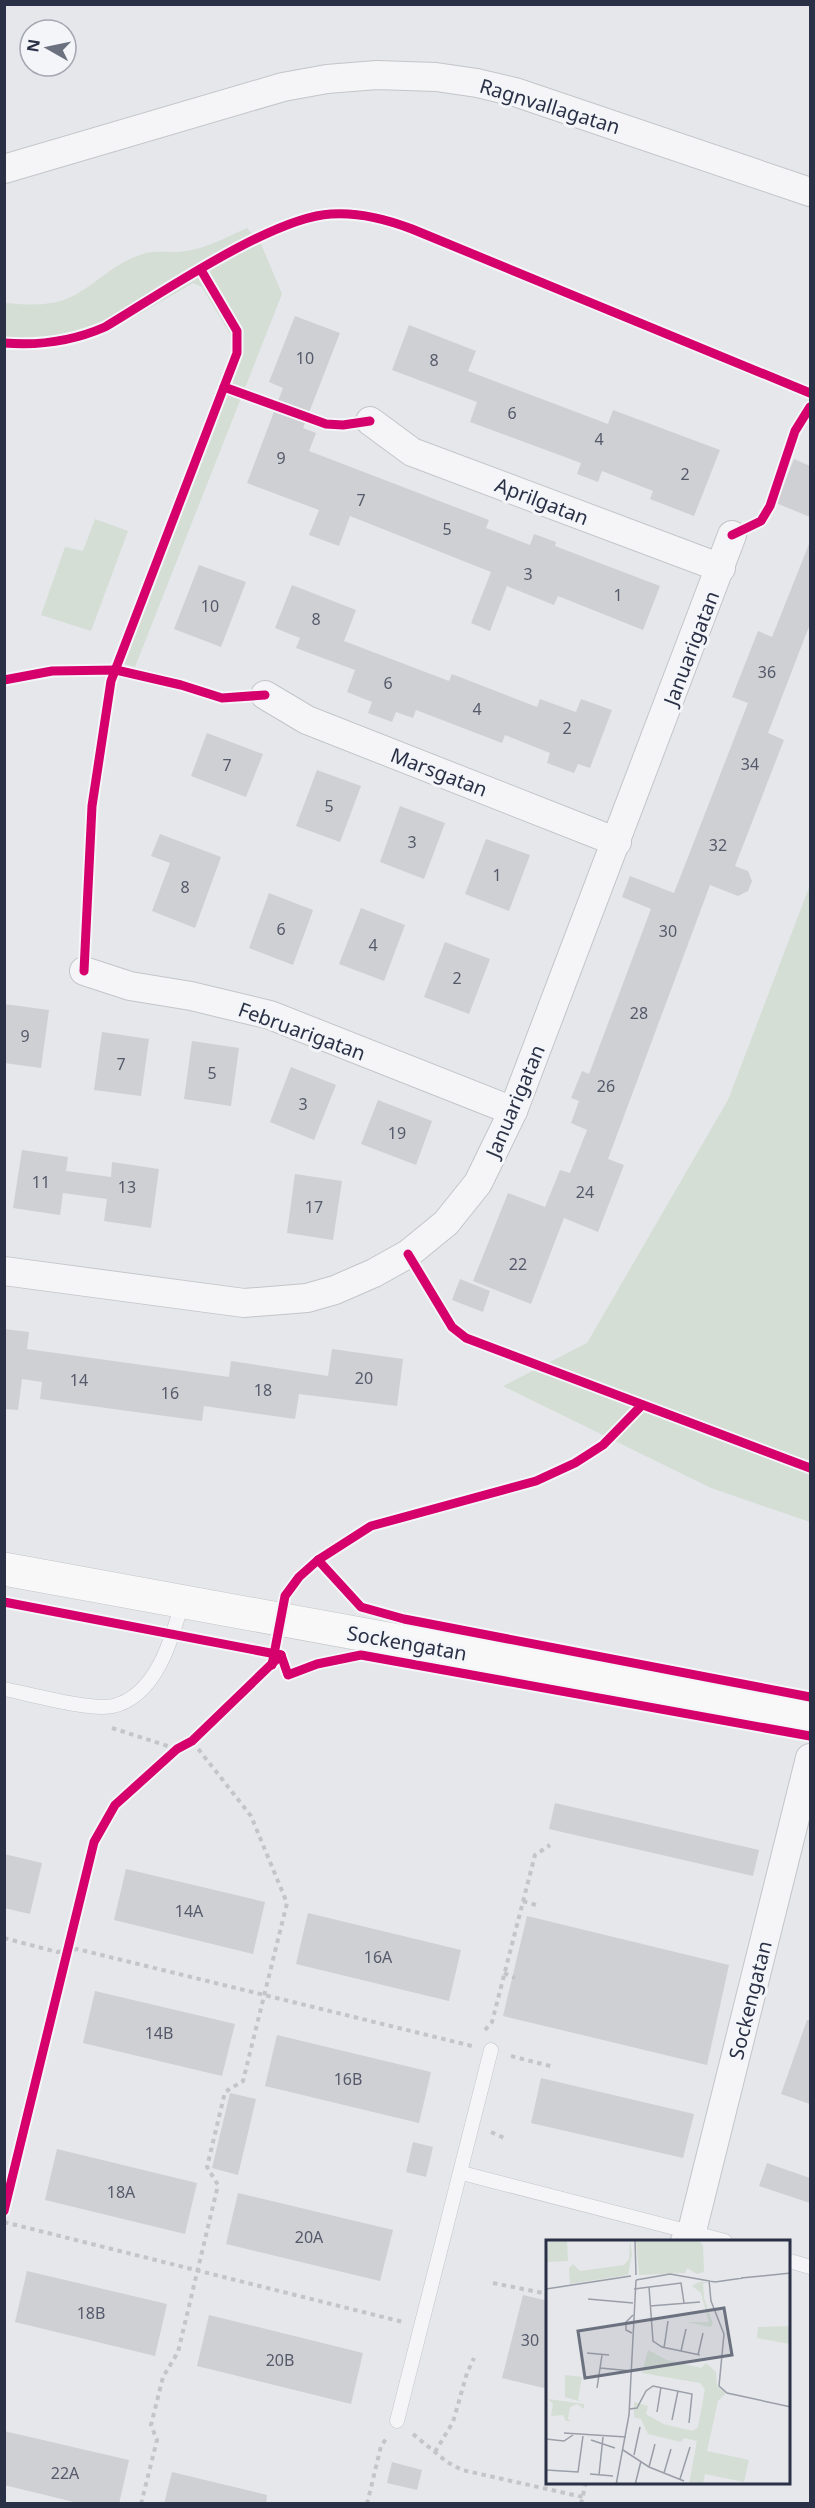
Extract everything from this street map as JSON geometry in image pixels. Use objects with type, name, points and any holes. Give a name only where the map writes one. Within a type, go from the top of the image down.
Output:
[{"type":"street","name":"Ragnvallagatan","points":[[4,169],[283,87],[327,79],[378,75],[436,77],[515,92],[810,192]]},
{"type":"street","name":"Aprilgatan","points":[[370,422],[412,452],[721,568]]},
{"type":"street","name":"Januarigatan","points":[[4,1271],[244,1303],[290,1301],[335,1290],[374,1273],[408,1254],[446,1223],[478,1183],[513,1111],[732,535]]},
{"type":"street","name":"Marsgatan","points":[[265,695],[307,720],[617,842]]},
{"type":"street","name":"Februarigatan","points":[[84,971],[129,986],[191,996],[270,1015],[513,1111]]},
{"type":"street","name":"Sockengatan","points":[[4,1569],[810,1716]]},
{"type":"street","name":"Sockengatan","points":[[688,2236],[810,1758]]},
{"type":"lane","points":[[4,1689],[100,1707],[121,1703],[138,1691],[161,1663],[182,1603]]},
{"type":"lane","points":[[398,2421],[462,2173],[485,2049]]},
{"type":"lane","points":[[462,2173],[688,2236],[718,2240]]},
{"type":"lane","points":[[791,2262],[810,2267]]},
{"type":"path","points":[[168,1757],[192,1742],[200,1734]]},
{"type":"path","points":[[141,2504],[157,2440],[151,2425],[163,2377],[178,2352],[218,2185],[207,2167],[212,2145],[225,2092],[243,2081],[286,1903],[251,1816],[192,1742]]},
{"type":"path","points":[[485,2049],[482,2034],[492,2022],[535,1855],[550,1845]]},
{"type":"path","points":[[523,1901],[539,1906]]},
{"type":"path","points":[[4,1938],[57,1952],[77,1949],[554,2067]]},
{"type":"path","points":[[65,1962],[70,1940]]},
{"type":"path","points":[[504,1973],[515,1978]]},
{"type":"path","points":[[4,2222],[421,2327]]},
{"type":"path","points":[[493,2283],[546,2294]]},
{"type":"path","points":[[435,2452],[453,2422],[467,2373],[474,2358]]},
{"type":"path","points":[[367,2504],[381,2446],[398,2421],[435,2452],[462,2470],[583,2497]]},
{"type":"path","points":[[581,2504],[586,2484]]},
{"type":"shaded area","points":[[247,228],[261,244],[282,294],[135,667],[113,661],[231,352],[230,334],[202,287],[193,283],[126,322],[82,341],[33,349],[5,349],[5,303],[39,304],[65,300],[114,268],[146,253],[194,250]]},
{"type":"shaded area","points":[[95,519],[128,531],[91,631],[41,615],[65,547],[83,551]]},
{"type":"shaded area","points":[[810,885],[810,1522],[711,1488],[503,1386],[587,1343],[728,1100]]},
{"type":"building","points":[[295,316],[340,333],[303,428],[316,433],[309,451],[489,520],[486,528],[530,545],[534,534],[556,542],[555,546],[660,586],[643,630],[558,596],[554,605],[507,586],[490,631],[471,623],[491,572],[350,516],[339,546],[309,535],[319,510],[247,483],[283,388],[269,382]]},
{"type":"building","points":[[409,325],[476,351],[468,371],[608,424],[613,410],[720,450],[694,516],[650,499],[653,491],[602,471],[598,482],[577,474],[581,463],[470,422],[477,402],[392,370]]},
{"type":"building","points":[[794,459],[810,466],[810,517],[776,503]]},
{"type":"building","points":[[809,544],[810,624],[768,733],[784,740],[735,866],[748,871],[752,881],[748,891],[738,896],[710,885],[608,1159],[624,1165],[598,1232],[564,1218],[531,1304],[473,1281],[508,1193],[545,1207],[560,1170],[570,1173],[587,1130],[571,1123],[579,1101],[571,1098],[582,1071],[589,1074],[651,909],[622,897],[630,876],[674,893],[748,703],[732,697],[758,631],[772,637]]},
{"type":"building","points":[[199,565],[246,582],[221,647],[174,629]]},
{"type":"building","points":[[292,585],[356,610],[344,641],[449,681],[452,674],[537,707],[540,699],[576,712],[581,699],[612,710],[590,768],[578,764],[574,773],[547,763],[550,753],[505,735],[502,743],[416,710],[413,718],[396,712],[392,722],[368,713],[372,702],[347,692],[355,670],[296,648],[300,638],[275,628]]},
{"type":"building","points":[[207,733],[263,754],[246,797],[191,776]]},
{"type":"building","points":[[317,770],[361,786],[340,842],[296,826]]},
{"type":"building","points":[[400,806],[445,823],[424,879],[380,862]]},
{"type":"building","points":[[160,834],[221,857],[195,928],[152,911],[170,863],[151,856]]},
{"type":"building","points":[[486,839],[530,855],[509,911],[465,894]]},
{"type":"building","points":[[269,893],[313,910],[293,965],[249,948]]},
{"type":"building","points":[[361,908],[405,925],[384,981],[339,964]]},
{"type":"building","points":[[445,942],[490,959],[469,1014],[424,997]]},
{"type":"building","points":[[4,1004],[49,1010],[41,1068],[4,1063]]},
{"type":"building","points":[[102,1032],[149,1039],[141,1096],[94,1090]]},
{"type":"building","points":[[192,1041],[239,1048],[231,1106],[184,1099]]},
{"type":"building","points":[[291,1067],[336,1085],[314,1140],[270,1122]]},
{"type":"building","points":[[378,1100],[432,1121],[416,1165],[361,1144]]},
{"type":"building","points":[[22,1150],[68,1157],[66,1171],[111,1177],[112,1162],[159,1169],[151,1228],[104,1221],[107,1199],[63,1193],[60,1215],[13,1208]]},
{"type":"building","points":[[295,1174],[342,1181],[333,1240],[287,1233]]},
{"type":"building","points":[[460,1279],[490,1291],[483,1312],[452,1300]]},
{"type":"building","points":[[4,1329],[29,1332],[27,1349],[229,1377],[231,1361],[328,1376],[332,1349],[403,1359],[397,1406],[299,1394],[295,1419],[204,1406],[202,1421],[40,1399],[42,1382],[22,1379],[18,1410],[4,1409]]},
{"type":"building","points":[[555,1803],[759,1850],[753,1876],[549,1829]]},
{"type":"building","points":[[4,1854],[42,1863],[30,1914],[4,1908]]},
{"type":"building","points":[[126,1869],[265,1902],[253,1954],[114,1920]]},
{"type":"building","points":[[308,1913],[461,1950],[449,2001],[296,1964]]},
{"type":"building","points":[[527,1916],[729,1965],[707,2065],[503,2016]]},
{"type":"building","points":[[95,1991],[235,2024],[222,2076],[83,2043]]},
{"type":"building","points":[[807,2020],[810,2020],[810,2104],[781,2094]]},
{"type":"building","points":[[277,2035],[431,2072],[419,2123],[265,2086]]},
{"type":"building","points":[[541,2078],[694,2114],[683,2158],[531,2123]]},
{"type":"building","points":[[230,2093],[256,2099],[238,2175],[212,2168]]},
{"type":"building","points":[[413,2142],[433,2147],[426,2177],[406,2172]]},
{"type":"building","points":[[57,2149],[197,2183],[185,2234],[45,2200]]},
{"type":"building","points":[[767,2163],[810,2178],[810,2203],[759,2186]]},
{"type":"building","points":[[238,2193],[393,2230],[380,2281],[226,2244]]},
{"type":"building","points":[[27,2271],[167,2304],[155,2356],[15,2322]]},
{"type":"building","points":[[523,2295],[546,2301],[546,2389],[502,2378]]},
{"type":"building","points":[[209,2315],[363,2353],[351,2404],[197,2366]]},
{"type":"building","points":[[4,2431],[129,2460],[119,2504],[82,2504],[4,2485]]},
{"type":"building","points":[[392,2462],[422,2470],[417,2490],[387,2483]]},
{"type":"building","points":[[172,2472],[267,2495],[266,2504],[164,2504]]},
{"type":"cycle path","points":[[4,343],[30,344],[56,341],[93,332],[216,260],[278,228],[307,218],[331,214],[352,214],[382,219],[412,229],[810,393]]},
{"type":"cycle path","points":[[84,971],[92,806],[111,681],[237,353],[237,331],[201,270]]},
{"type":"cycle path","points":[[224,387],[326,424],[343,425],[370,421]]},
{"type":"cycle path","points":[[732,535],[761,521],[770,506],[795,431],[810,407]]},
{"type":"cycle path","points":[[4,680],[52,671],[116,670],[181,685],[222,698],[265,695]]},
{"type":"cycle path","points":[[408,1254],[452,1327],[466,1338],[810,1468]]},
{"type":"cycle path","points":[[272,1665],[285,1596],[299,1577],[318,1560],[371,1526],[536,1481],[575,1463],[603,1445],[642,1405]]},
{"type":"cycle path","points":[[318,1560],[361,1607],[404,1619],[810,1697]]},
{"type":"cycle path","points":[[4,1602],[281,1655]]},
{"type":"cycle path","points":[[281,1655],[288,1675],[317,1664],[361,1655],[810,1736]]},
{"type":"cycle path","points":[[4,2211],[94,1842],[115,1805],[177,1749],[192,1741],[281,1655]]}]
